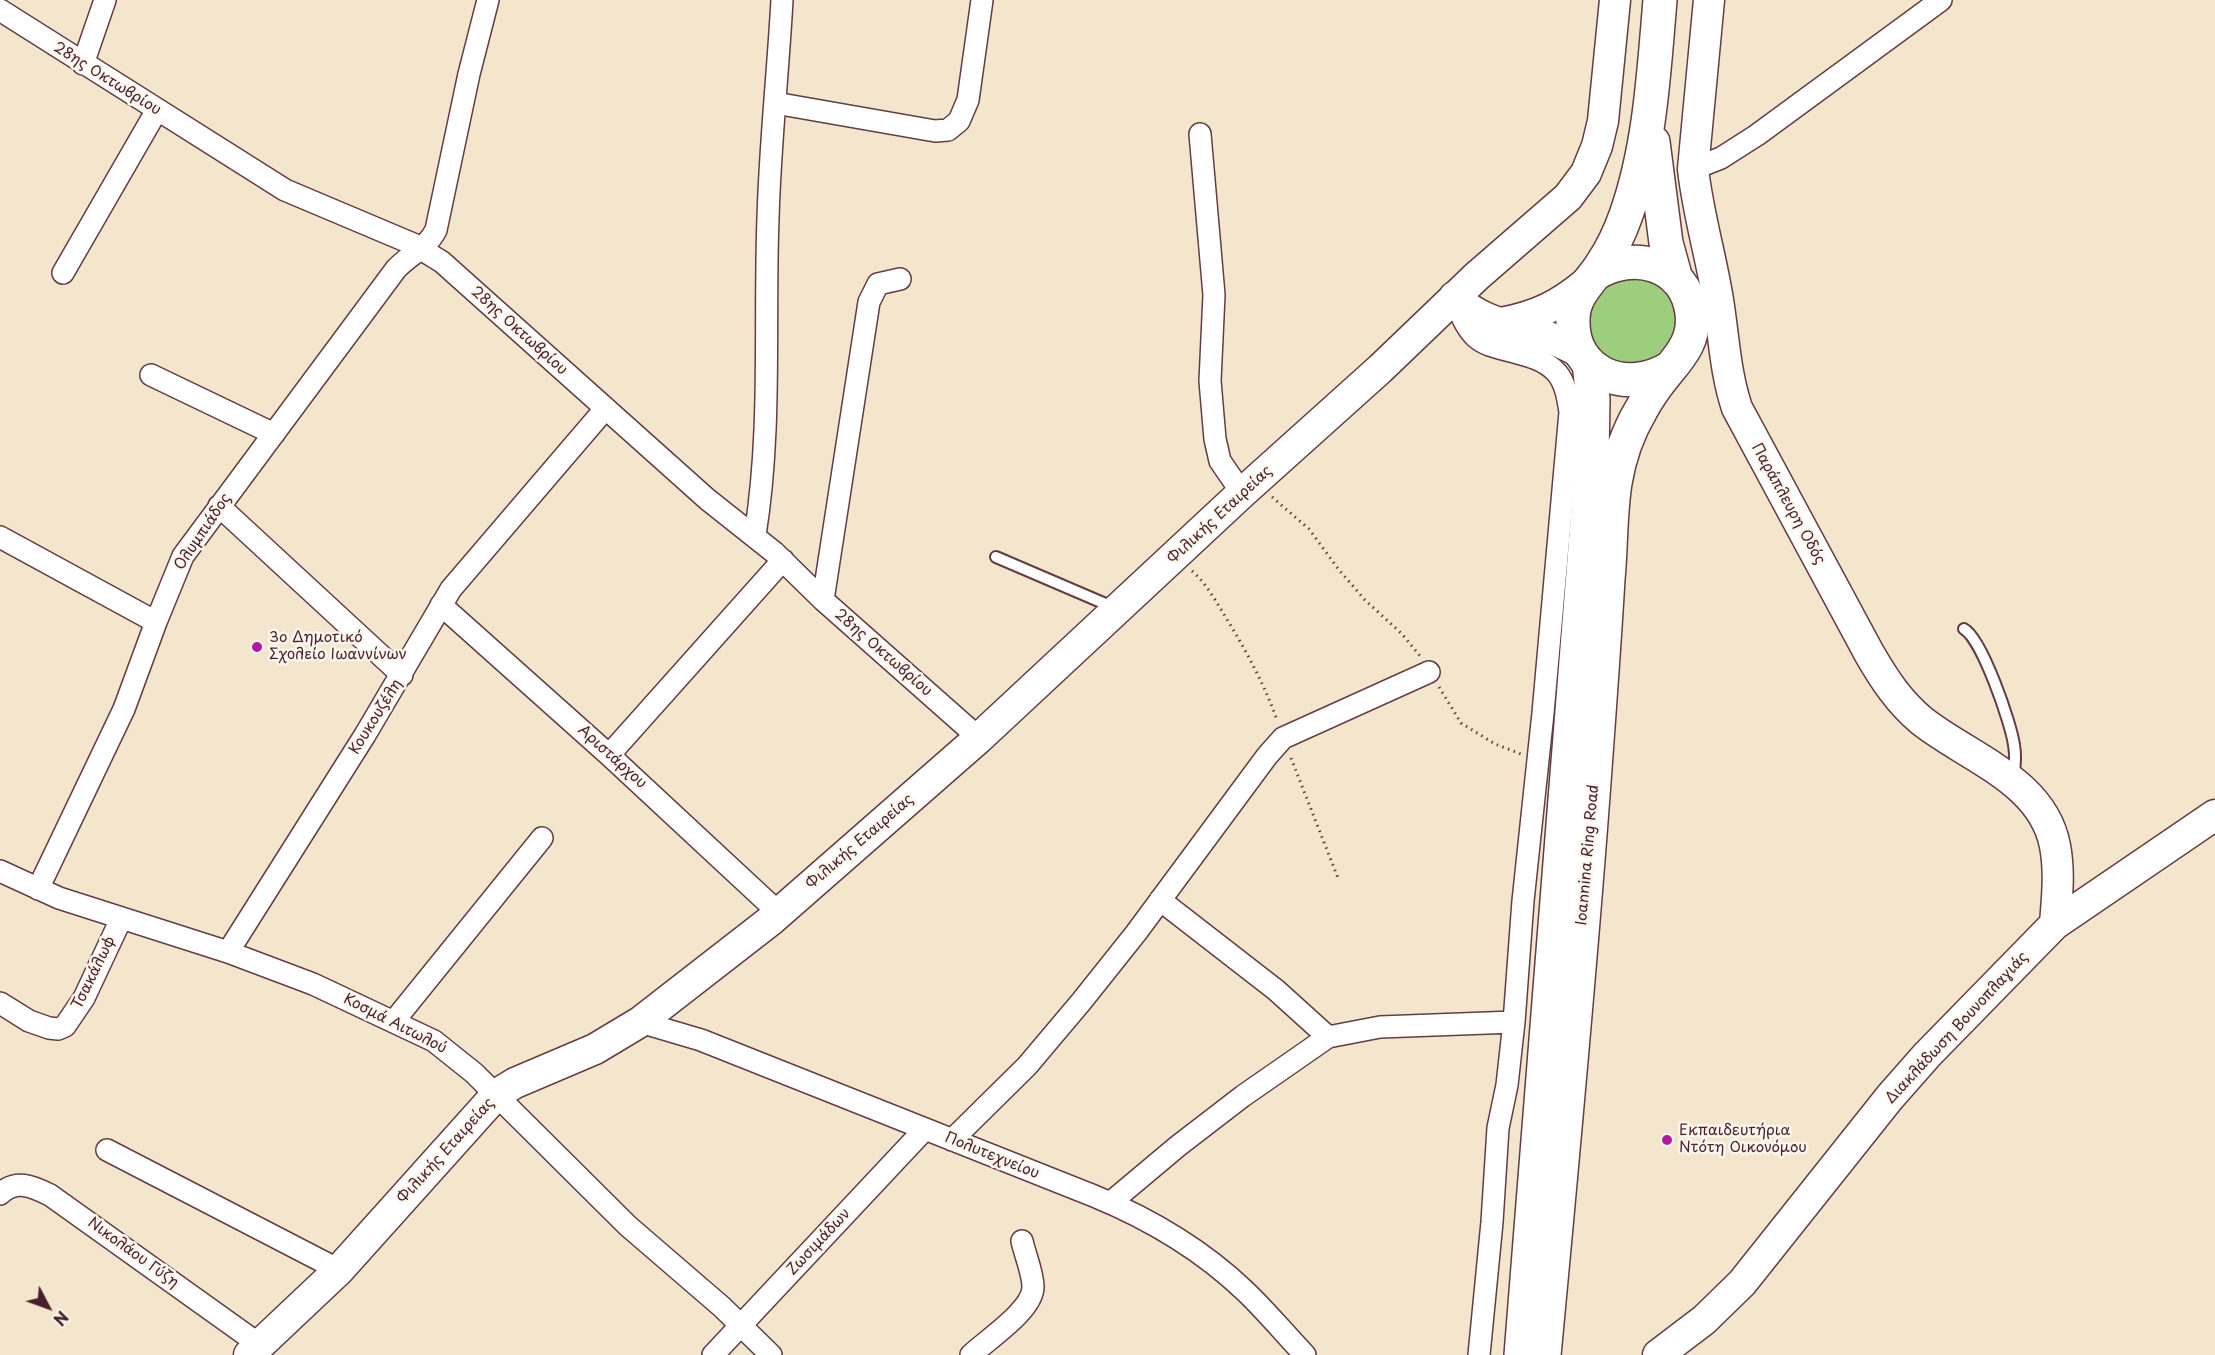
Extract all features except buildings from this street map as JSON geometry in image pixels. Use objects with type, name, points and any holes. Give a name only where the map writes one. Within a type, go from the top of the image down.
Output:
[{"type":"highway","name":"Ioannina Ring Road","points":[[1521,1355],[1593,459],[1593,399],[1585,358],[1576,342],[1572,317],[1577,299],[1614,243],[1626,216],[1650,107],[1660,0]]},
{"type":"highway","name":"Ioannina Ring Road","points":[[1544,1355],[1593,795],[1615,484],[1630,432],[1640,411],[1685,350],[1706,315],[1687,296],[1676,279],[1663,221],[1650,107]]},
{"type":"highway","points":[[1591,278],[1618,263],[1643,262],[1666,271],[1676,279]]},
{"type":"highway","points":[[1585,358],[1610,377],[1635,382],[1670,369]]},
{"type":"street","points":[[83,64],[105,0]]},
{"type":"street","name":"Ολυμπιάδος","points":[[38,889],[124,709],[183,556],[396,269],[433,237],[439,221],[488,0]]},
{"type":"street","points":[[755,535],[766,413],[768,218],[782,0]]},
{"type":"street","points":[[775,103],[936,130],[948,130],[959,121],[968,100],[982,0]]},
{"type":"street","points":[[1454,297],[1546,218],[1568,197],[1586,173],[1598,146],[1603,121],[1615,0]]},
{"type":"street","name":"Παράπλευρη Οδός","points":[[1709,0],[1693,169],[1706,315],[1737,408],[1884,680],[1922,721],[2012,781],[2036,803],[2055,844],[2058,890],[2055,924]]},
{"type":"street","points":[[1693,169],[1721,158],[1757,135],[1941,0]]},
{"type":"street","name":"28ης Οκτωβρίου","points":[[0,10],[285,190],[421,249],[442,262],[707,499],[755,535],[823,600],[979,738]]},
{"type":"street","points":[[63,273],[157,110]]},
{"type":"street","points":[[1200,134],[1214,313],[1210,381],[1215,439],[1220,461],[1247,489]]},
{"type":"street","points":[[1501,323],[1523,319],[1545,311],[1565,300],[1591,278]]},
{"type":"street","points":[[823,600],[869,302],[878,284],[900,279]]},
{"type":"street","points":[[1454,297],[1483,318],[1545,336],[1585,358]]},
{"type":"street","points":[[1454,297],[1470,331],[1485,345],[1542,361],[1557,373],[1565,388],[1570,412],[1523,901],[1514,1022],[1507,1085],[1498,1128],[1492,1222],[1479,1355]]},
{"type":"street","name":"Φιλικής Εταιρείας","points":[[255,1350],[339,1270],[497,1094],[515,1083],[596,1049],[640,1022],[780,913],[979,738],[1175,555],[1387,363],[1454,297]]},
{"type":"street","points":[[151,375],[274,434]]},
{"type":"street","name":"Κουκουζέλη","points":[[228,952],[402,675],[441,605],[464,573],[605,409]]},
{"type":"street","points":[[219,506],[402,675]]},
{"type":"street","points":[[0,537],[156,622]]},
{"type":"street","points":[[609,755],[783,560]]},
{"type":"street","name":"Αριστάρχου","points":[[441,605],[609,755],[780,913]]},
{"type":"street","points":[[952,1140],[1027,1066],[1081,1002],[1283,738],[1429,672]]},
{"type":"street","name":"Διακλάδωση Βουνοπλαγιάς","points":[[1658,1355],[1704,1320],[1742,1283],[1890,1097],[1927,1055],[2055,924],[2215,815]]},
{"type":"street","points":[[394,1021],[542,838]]},
{"type":"street","name":"Κοσμά Αιτωλού","points":[[0,871],[59,898],[228,952],[313,984],[394,1021],[448,1050],[497,1094],[628,1226],[741,1325],[771,1355]]},
{"type":"street","points":[[1160,900],[1276,990],[1328,1037]]},
{"type":"street","name":"Τσακάλωφ","points":[[0,1003],[29,1021],[50,1028],[58,1029],[64,1026],[84,998],[121,919]]},
{"type":"street","name":"Πολυτεχνείου","points":[[640,1022],[701,1040],[1110,1203],[1161,1228],[1208,1259],[1247,1292],[1305,1355]]},
{"type":"street","points":[[1110,1203],[1243,1096],[1328,1037],[1380,1027],[1514,1022]]},
{"type":"street","name":"Ζωσιμάδων","points":[[713,1355],[925,1129]]},
{"type":"street","points":[[107,1150],[339,1270]]},
{"type":"street","name":"Νικολάου Γύζη","points":[[0,1194],[9,1186],[21,1184],[50,1195],[255,1350]]},
{"type":"street","points":[[971,1355],[1021,1311],[1032,1298],[1033,1286],[1022,1241]]},
{"type":"lane","points":[[996,557],[1118,610]]},
{"type":"lane","points":[[1964,629],[1972,635],[1980,648],[2010,729],[2015,751],[2012,781]]},
{"type":"path","points":[[1247,489],[1268,494],[1309,529],[1365,600],[1414,646],[1461,723],[1495,744],[1538,758]]},
{"type":"path","points":[[1175,555],[1202,580],[1241,642],[1265,689],[1338,878]]},
{"type":"green space","points":[[1647,275],[1676,296],[1679,342],[1643,371],[1599,359],[1584,315],[1602,284]]},
{"type":"place","name":"3ο Δημοτικό Σχολείο Ιωαννίνων","points":[[257,647]]},
{"type":"place","name":"Εκπαιδευτήρια Ντότη Οικονόμου","points":[[1667,1140]]}]
